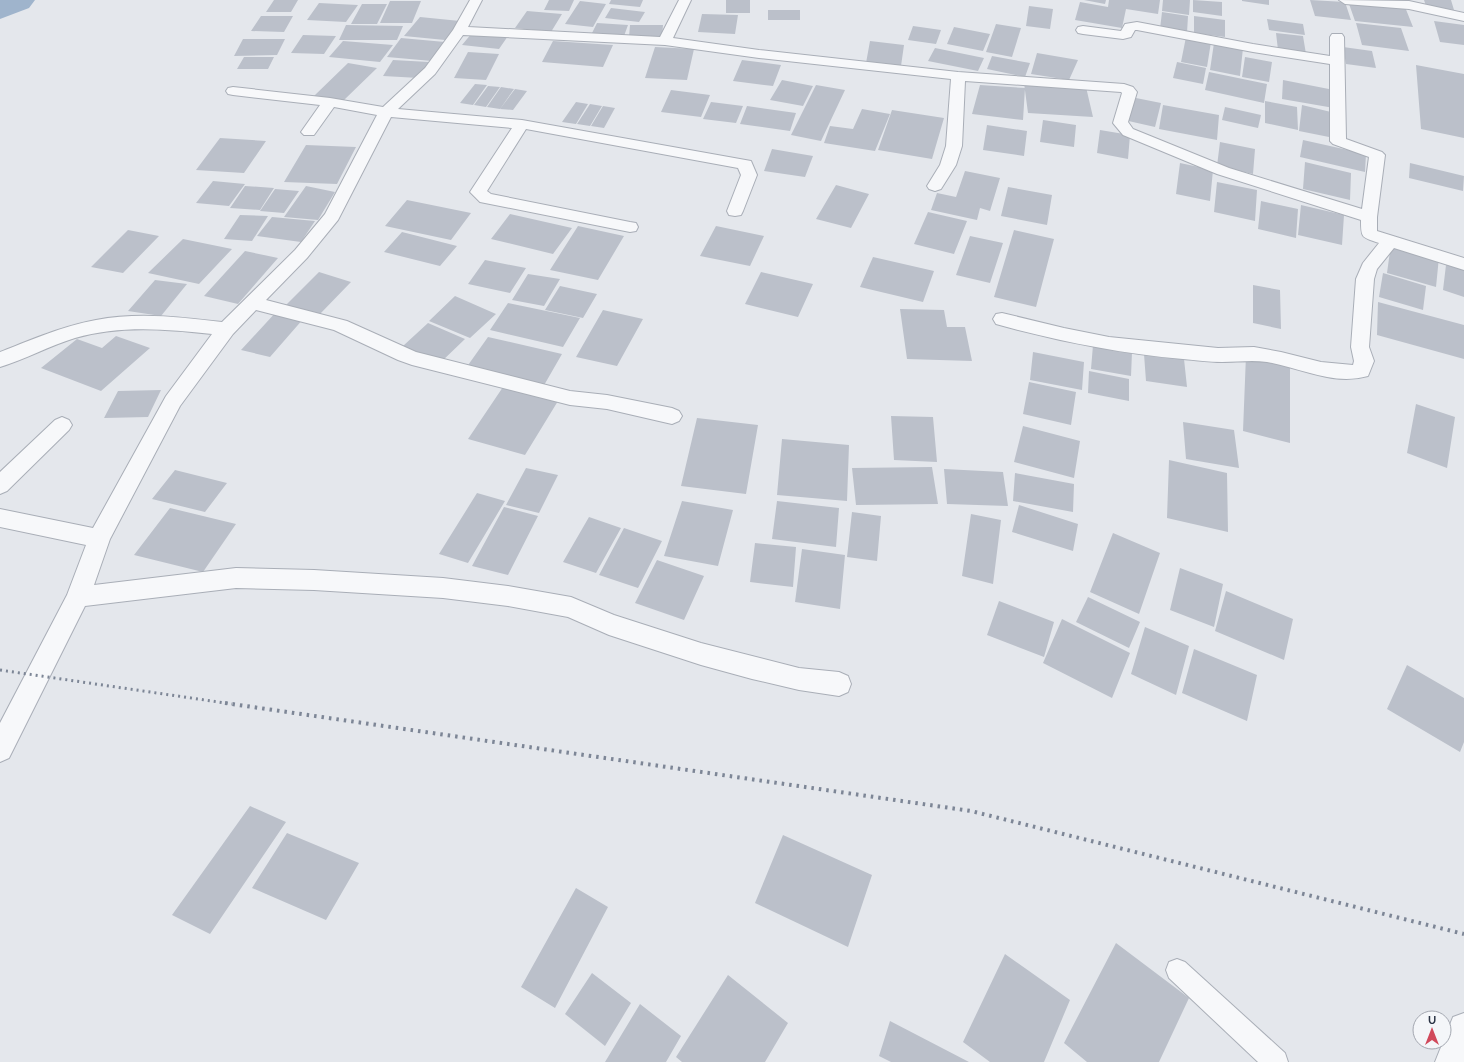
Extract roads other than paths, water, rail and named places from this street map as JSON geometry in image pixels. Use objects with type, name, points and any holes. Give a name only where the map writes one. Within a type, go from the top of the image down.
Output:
[{"type":"street","points":[[3,739],[78,597],[99,538],[173,400],[226,329],[301,254],[332,216],[386,112],[430,71],[459,31],[476,0]]},
{"type":"street","points":[[665,41],[685,0]]},
{"type":"street","points":[[1345,0],[1409,5],[1464,17]]},
{"type":"street","points":[[1083,30],[1123,35],[1126,34],[1130,27],[1137,26],[1253,48],[1338,61]]},
{"type":"street","points":[[459,31],[665,41],[758,54],[958,76],[1129,90],[1130,92],[1120,123],[1128,132],[1223,171],[1369,217]]},
{"type":"street","points":[[1337,37],[1338,141],[1377,156],[1369,217],[1369,234],[1464,264]]},
{"type":"street","points":[[1068,84],[1084,75],[1094,72],[1140,81]]},
{"type":"street","points":[[935,186],[948,165],[954,146],[958,76]]},
{"type":"street","points":[[233,91],[330,102],[386,112],[522,124],[745,164],[749,175],[735,211]]},
{"type":"street","points":[[308,132],[330,102]]},
{"type":"street","points":[[522,124],[478,192],[486,198],[630,227]]},
{"type":"street","points":[[1002,320],[1073,337],[1114,344],[1220,355],[1254,354],[1279,357],[1338,372],[1354,372],[1362,370],[1364,361],[1360,347],[1364,309],[1365,279],[1369,268],[1390,241]]},
{"type":"street","points":[[252,303],[352,329],[412,358],[570,398],[607,402],[672,416]]},
{"type":"street","points":[[0,360],[76,331],[108,324],[156,321],[226,329]]},
{"type":"street","points":[[0,485],[62,425]]},
{"type":"street","points":[[0,518],[99,538]]},
{"type":"street","points":[[78,597],[236,578],[314,580],[443,588],[508,596],[571,607],[609,624],[701,654],[799,679],[839,684]]},
{"type":"street","points":[[1451,1062],[1464,1028]]},
{"type":"lane","points":[[1177,970],[1276,1062]]},
{"type":"waterway","points":[[0,7],[16,0]]},
{"type":"railway","points":[[0,670],[232,704]]},
{"type":"railway","points":[[225,703],[971,811],[1464,934]]}]
